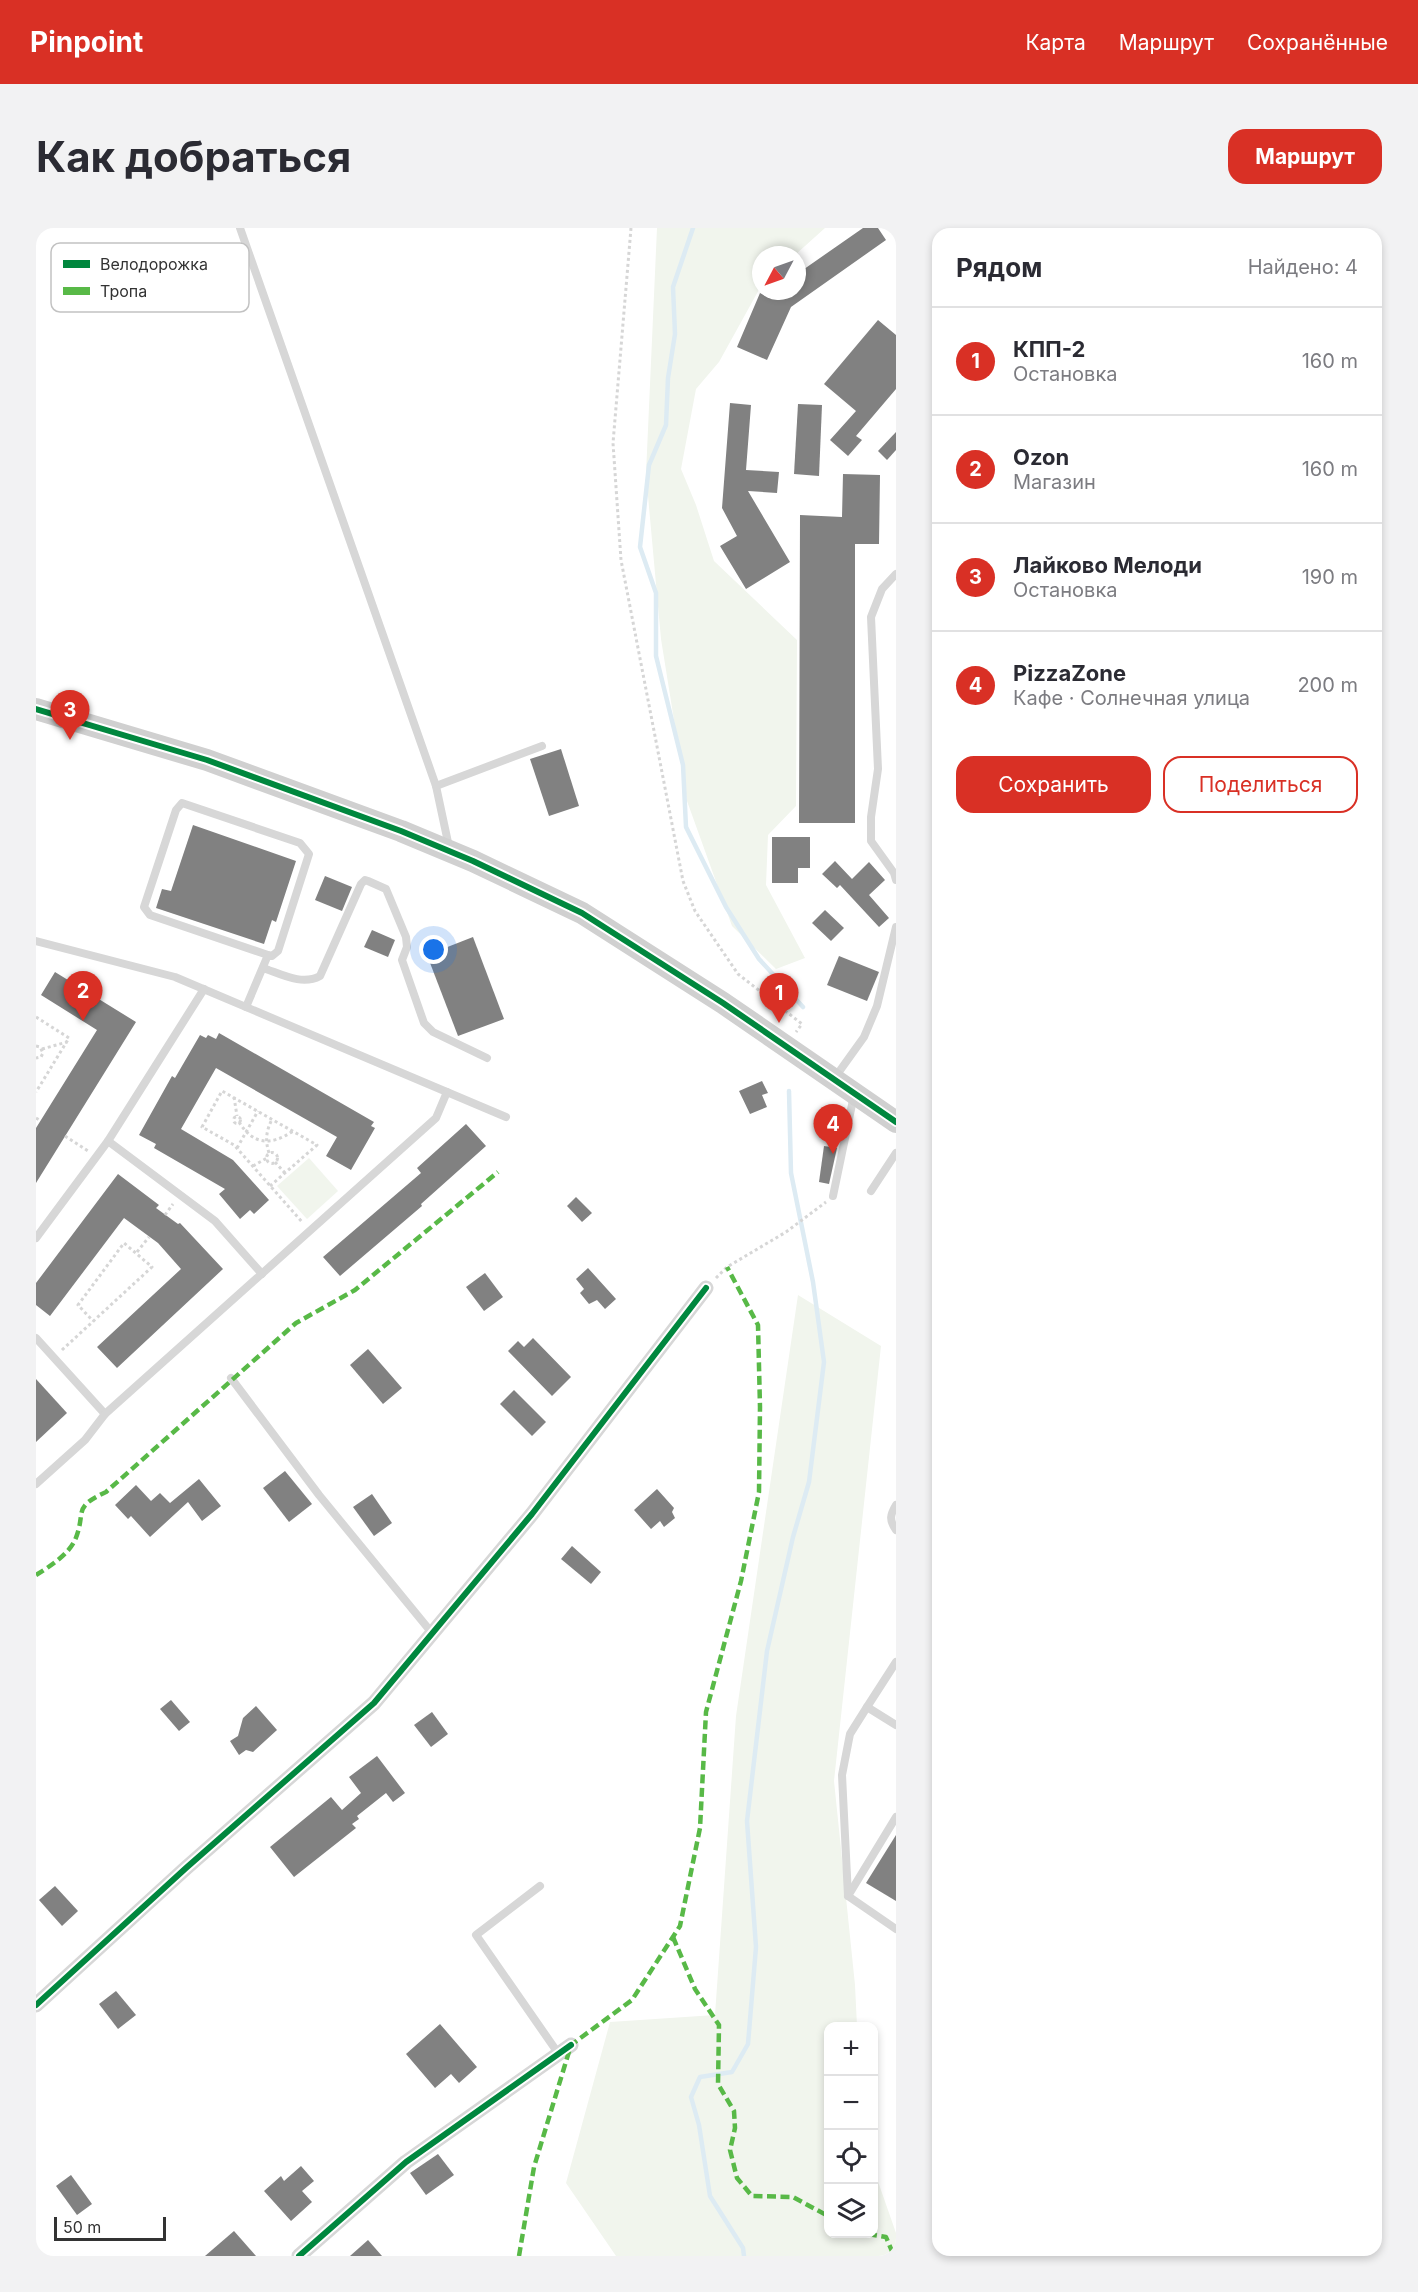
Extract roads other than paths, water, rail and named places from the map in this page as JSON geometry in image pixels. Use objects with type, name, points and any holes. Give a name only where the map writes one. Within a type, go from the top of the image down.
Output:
[{"type":"street","points":[[36,709],[207,760],[401,831],[582,912],[723,1003],[896,1122]]},
{"type":"street","points":[[36,2005],[195,1860],[374,1703],[532,1514],[706,1288]]},
{"type":"street","points":[[299,2256],[406,2162],[565,2049]]},
{"type":"lane","points":[[240,228],[245,243]]},
{"type":"lane","points":[[249,254],[436,786],[450,852]]},
{"type":"lane","points":[[896,573],[882,589],[871,616],[878,769],[871,817],[871,841],[894,873],[896,880]]},
{"type":"lane","points":[[436,786],[542,746]]},
{"type":"lane","points":[[182,803],[300,843],[309,854],[278,951],[272,956],[268,955],[150,915],[146,911],[145,902],[176,810],[182,803]]},
{"type":"lane","points":[[263,968],[300,981],[320,976],[361,884],[365,880],[368,881],[382,887],[388,893],[406,937],[407,947],[402,960],[424,1023],[434,1032],[487,1058]]},
{"type":"lane","points":[[833,1080],[864,1037],[877,1006],[896,927]]},
{"type":"lane","points":[[36,941],[175,977],[506,1117]]},
{"type":"lane","points":[[246,1007],[268,955]]},
{"type":"lane","points":[[36,1238],[108,1142],[204,989]]},
{"type":"lane","points":[[36,1484],[85,1440],[105,1414],[436,1118],[447,1092]]},
{"type":"lane","points":[[833,1196],[854,1094]]},
{"type":"lane","points":[[108,1142],[214,1221],[262,1274]]},
{"type":"lane","points":[[871,1191],[896,1153]]},
{"type":"lane","points":[[36,1338],[105,1414]]},
{"type":"lane","points":[[231,1378],[319,1495],[432,1633]]},
{"type":"lane","points":[[896,1505],[890,1514],[891,1522],[896,1530]]},
{"type":"lane","points":[[848,1896],[842,1775],[850,1734],[896,1662]]},
{"type":"lane","points":[[867,1707],[896,1725]]},
{"type":"lane","points":[[848,1896],[896,1817]]},
{"type":"lane","points":[[540,1886],[476,1935],[565,2049]]},
{"type":"lane","points":[[848,1896],[896,1929]]},
{"type":"waterway","points":[[693,228],[673,287],[675,334],[668,378],[666,425],[649,465],[640,547],[656,593],[656,656],[683,765],[686,827],[726,907],[759,959],[803,1007]]},
{"type":"waterway","points":[[744,2256],[743,2248],[710,2196],[699,2125],[691,2097],[700,2077],[732,2072],[748,2044],[756,1947],[747,1821],[767,1651],[793,1537],[809,1482],[824,1362],[813,1282],[791,1173],[789,1091]]},
{"type":"place","name":"Лайково Мелоди","points":[[70,740]]},
{"type":"place","name":"Ozon","points":[[83,1021]]},
{"type":"place","name":"КПП-2","points":[[779,1023]]},
{"type":"place","name":"PizzaZone","points":[[833,1154]]}]
